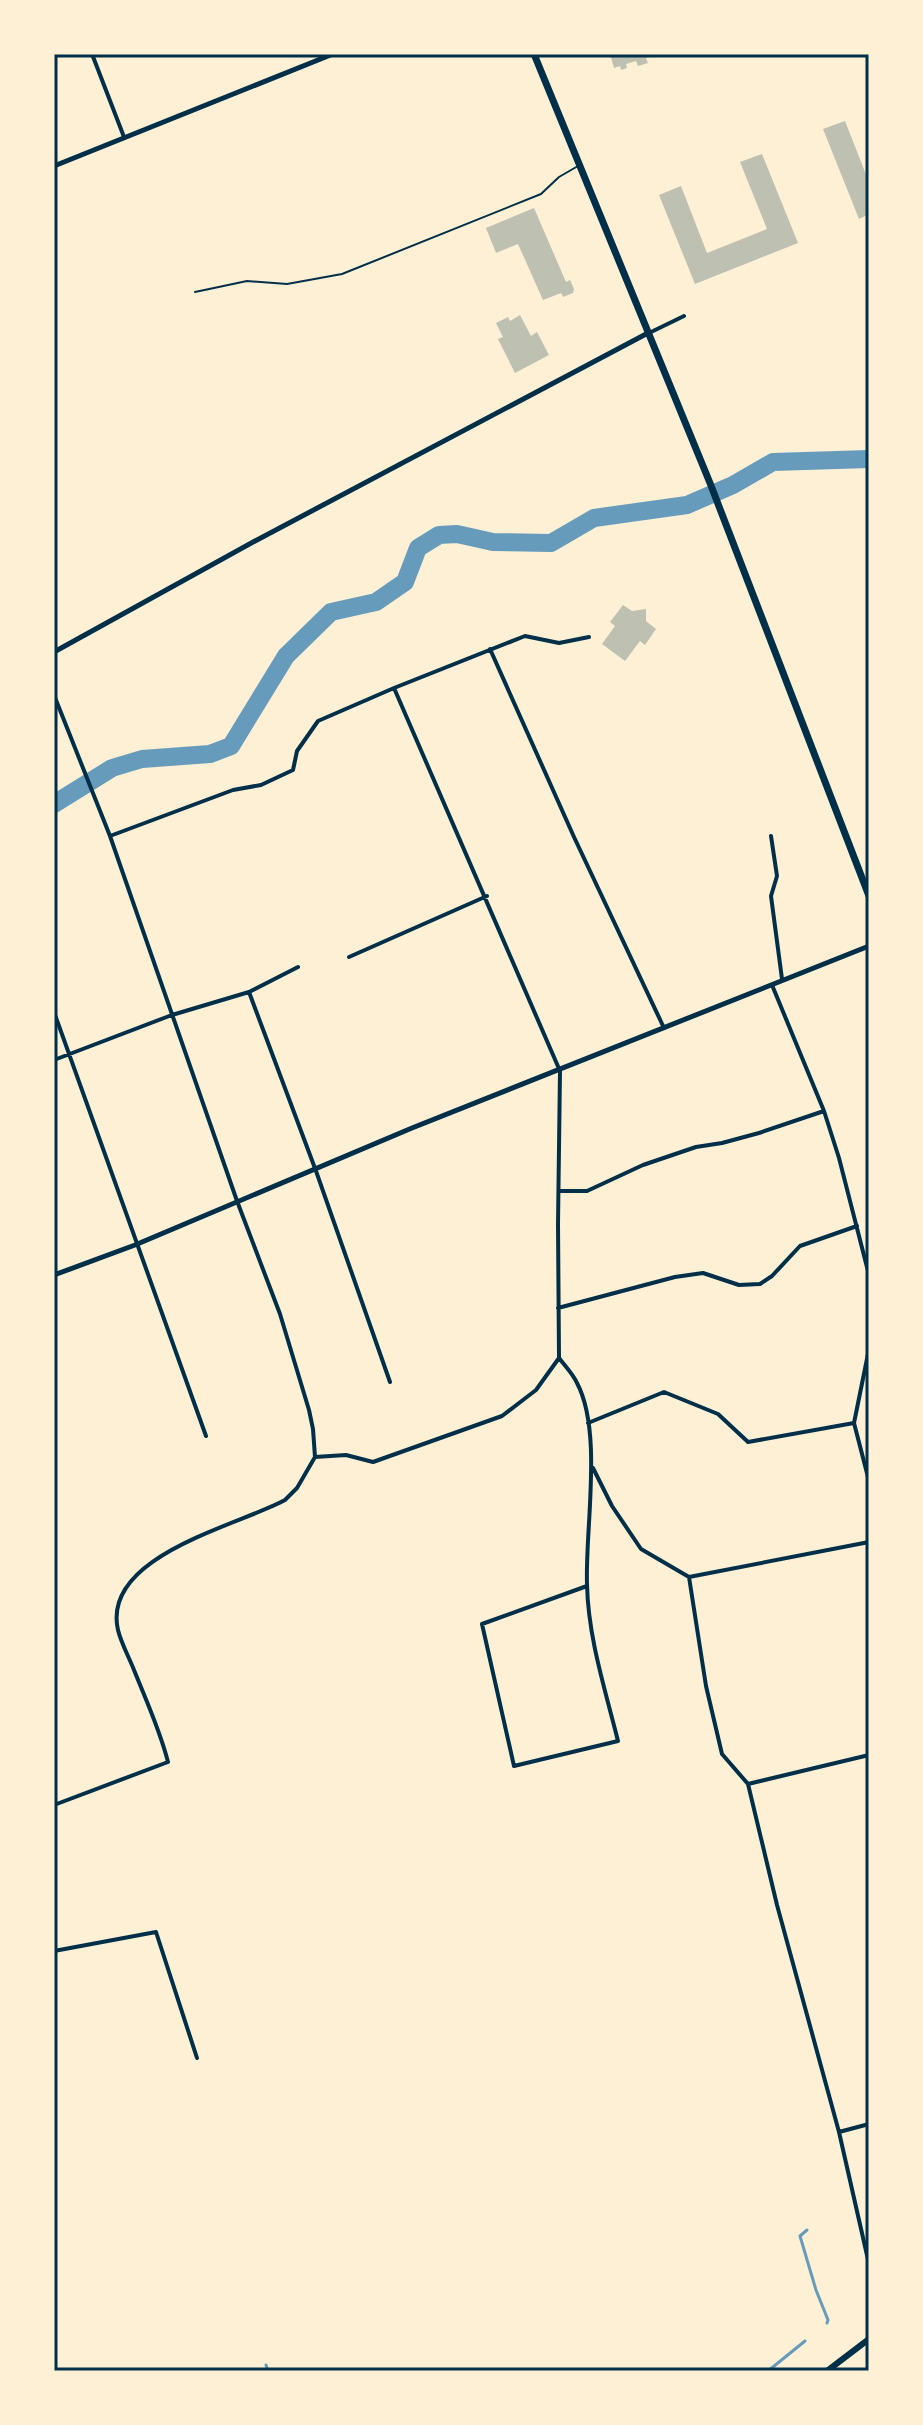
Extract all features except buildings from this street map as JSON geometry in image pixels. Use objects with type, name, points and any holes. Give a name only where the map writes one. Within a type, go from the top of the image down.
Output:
[{"type":"main road","points":[[534,54],[710,483],[869,896]]},
{"type":"main road","points":[[827,2371],[869,2339]]},
{"type":"street","points":[[92,54],[124,137]]},
{"type":"street","points":[[54,166],[333,54]]},
{"type":"street","points":[[54,652],[255,541],[684,316]]},
{"type":"street","points":[[110,836],[233,790],[261,785],[293,770],[297,751],[318,721],[394,688],[525,636],[559,643],[589,637]]},
{"type":"street","points":[[490,649],[664,1028]]},
{"type":"street","points":[[394,688],[487,896],[560,1071],[559,1358],[578,1384],[588,1423],[591,1465],[587,1586],[594,1650],[618,1741],[514,1766],[482,1624],[587,1586]]},
{"type":"street","points":[[54,695],[110,836],[237,1201],[280,1314],[311,1420],[315,1457],[297,1488],[285,1500],[154,1559],[131,1579],[123,1593],[117,1620],[119,1632],[168,1762],[54,1805]]},
{"type":"street","points":[[771,836],[777,876],[771,896],[782,979]]},
{"type":"street","points":[[349,957],[487,896]]},
{"type":"street","points":[[54,1275],[135,1245],[412,1128],[869,946]]},
{"type":"street","points":[[54,1060],[172,1015],[249,992],[298,967]]},
{"type":"street","points":[[772,985],[824,1111],[869,1275]]},
{"type":"street","points":[[249,992],[390,1382]]},
{"type":"street","points":[[54,1012],[206,1436]]},
{"type":"street","points":[[559,1191],[587,1191],[643,1165],[696,1147],[759,1133],[824,1111]]},
{"type":"street","points":[[558,1308],[675,1277],[703,1273],[739,1285],[760,1284],[772,1276],[800,1246],[857,1226]]},
{"type":"street","points":[[869,1349],[854,1423],[869,1481]]},
{"type":"street","points":[[315,1457],[346,1455],[373,1462],[502,1416],[536,1390],[559,1358]]},
{"type":"street","points":[[588,1423],[664,1392],[718,1414],[748,1442],[854,1423]]},
{"type":"street","points":[[591,1465],[612,1506],[641,1549],[689,1577],[869,1542]]},
{"type":"street","points":[[689,1577],[706,1686],[722,1754],[748,1784],[777,1905],[839,2132],[869,2264]]},
{"type":"street","points":[[748,1784],[869,1755]]},
{"type":"street","points":[[54,1951],[156,1932],[197,2058]]},
{"type":"street","points":[[839,2132],[869,2124]]},
{"type":"lane","points":[[195,292],[247,281],[287,284],[342,274],[541,194],[559,177],[580,165]]},
{"type":"waterway","points":[[54,804],[112,768],[142,759],[210,754],[231,746],[286,656],[331,612],[376,602],[405,582],[418,548],[439,535],[457,534],[493,542],[551,543],[594,518],[687,505],[733,485],[773,462],[869,459]]},
{"type":"waterway","points":[[807,2230],[800,2236],[827,2323]]},
{"type":"waterway","points":[[768,2371],[805,2341]]},
{"type":"waterway","points":[[266,2365],[268,2371]]}]
